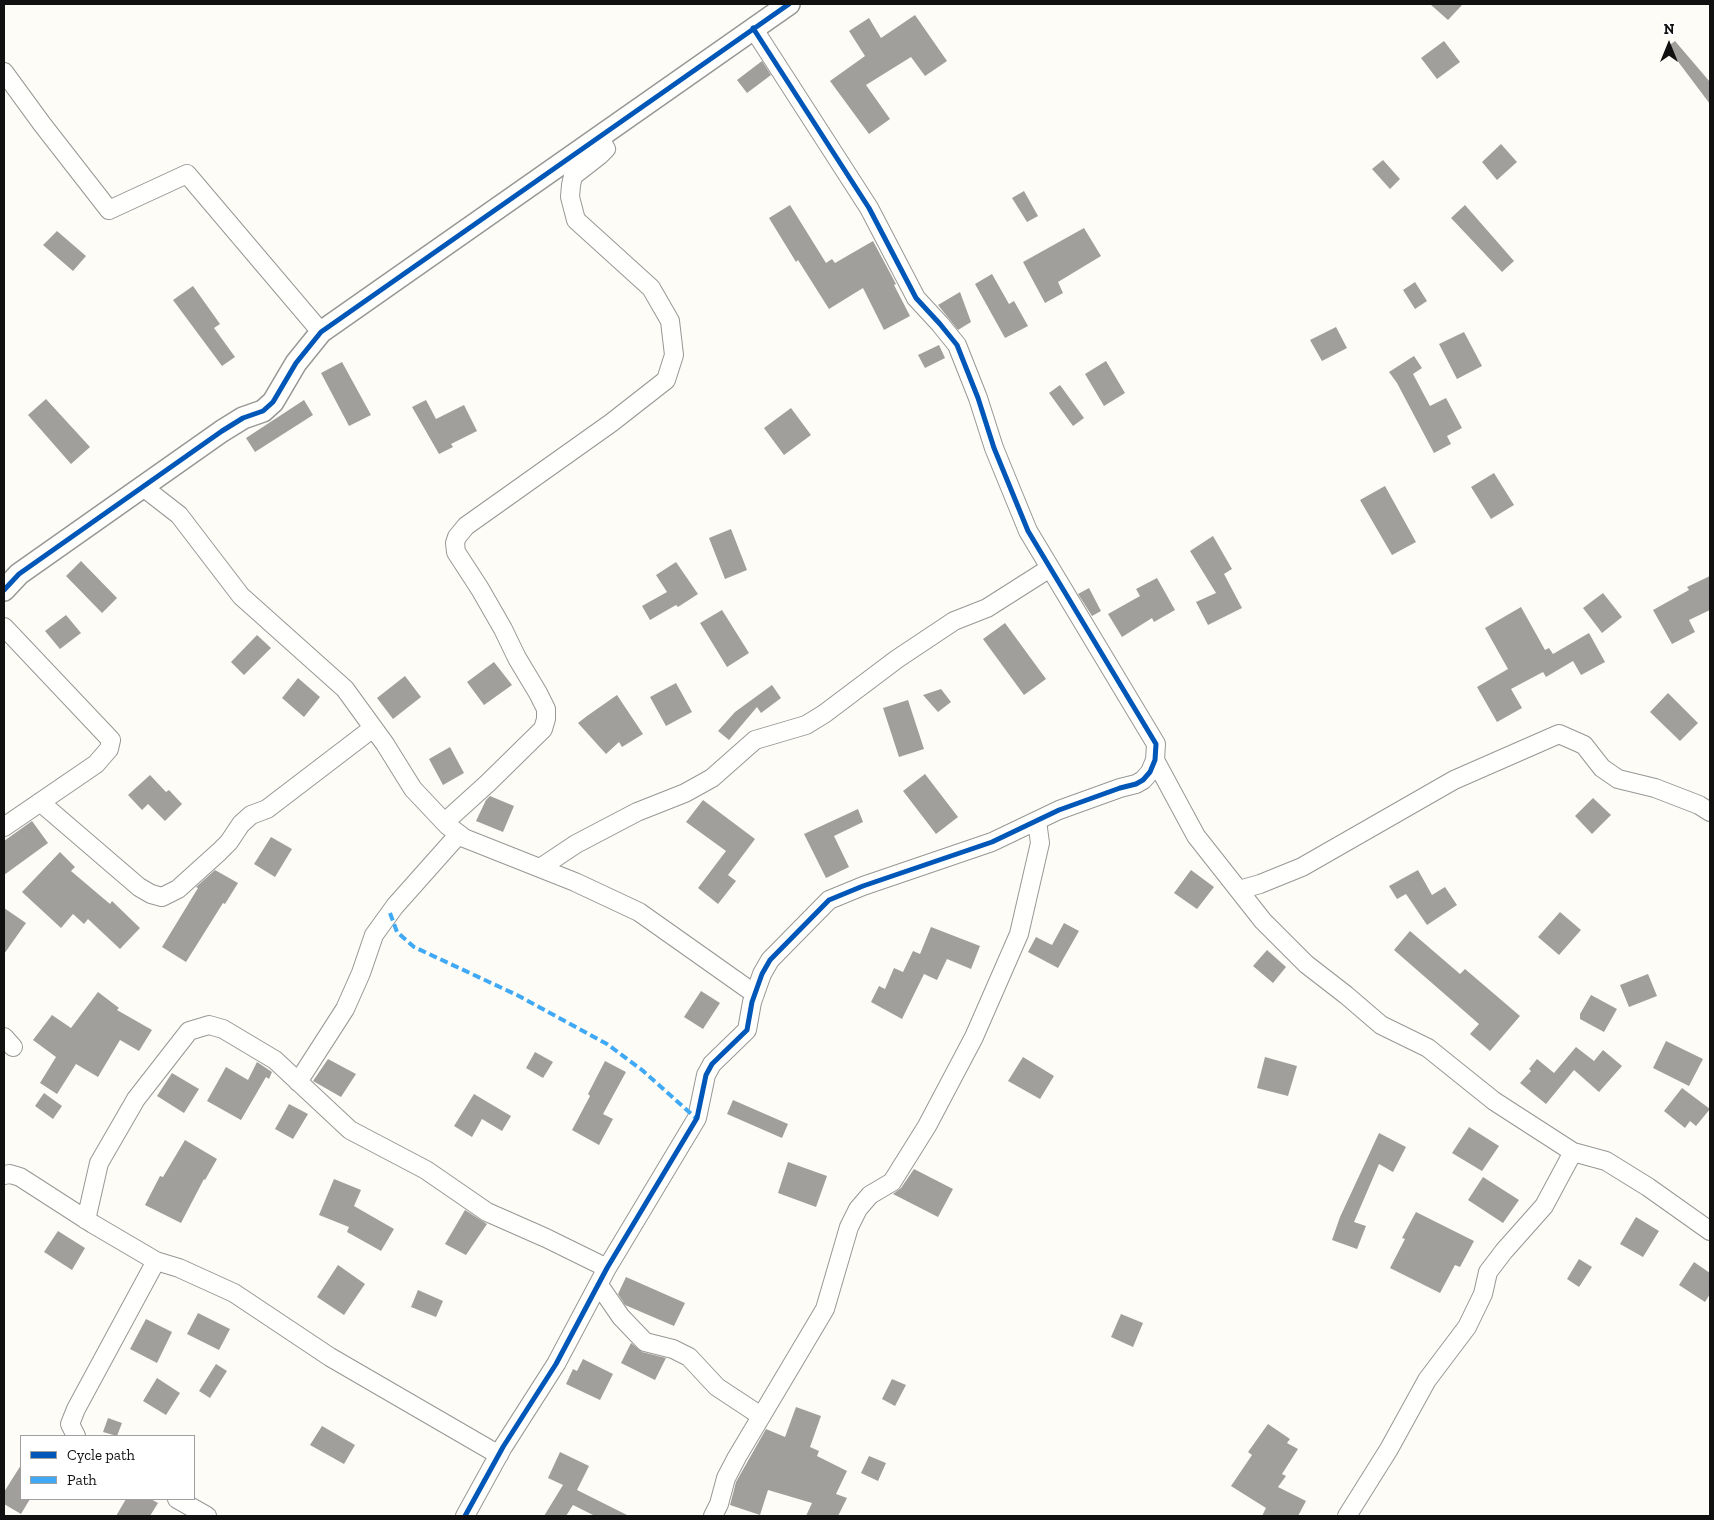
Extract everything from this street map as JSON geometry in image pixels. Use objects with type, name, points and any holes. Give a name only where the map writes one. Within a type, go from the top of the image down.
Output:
[{"type":"street","points":[[4,590],[19,574],[222,431],[243,418],[263,411],[273,402],[296,363],[321,332],[789,4]]},
{"type":"street","points":[[464,1516],[499,1455],[556,1364],[607,1268],[697,1118],[706,1075],[712,1064],[747,1030],[755,994],[762,974],[770,960],[829,900],[863,886],[992,842],[1059,810],[1136,784],[1143,780],[1150,772],[1155,760],[1156,744],[1028,531],[994,448],[978,398],[957,345],[916,298],[869,208],[754,28]]},
{"type":"street","points":[[4,72],[109,210],[187,174],[321,332]]},
{"type":"street","points":[[445,822],[543,729],[546,719],[546,709],[538,693],[480,589],[456,552],[455,543],[457,536],[466,526],[611,423],[666,380],[674,355],[670,321],[650,288],[576,220],[570,197],[573,176],[606,149],[599,136]]},
{"type":"street","points":[[143,487],[179,515],[241,596],[345,689],[385,744],[413,789],[459,834],[464,838],[575,882],[639,912],[755,994]]},
{"type":"street","points":[[540,868],[576,844],[638,812],[686,793],[712,778],[755,740],[806,725],[824,714],[897,659],[954,621],[987,608],[1050,568]]},
{"type":"street","points":[[4,627],[111,740],[110,749],[96,764],[4,827]]},
{"type":"street","points":[[40,802],[139,887],[151,894],[162,897],[178,889],[219,852],[241,824],[251,816],[267,809],[373,728]]},
{"type":"street","points":[[1239,890],[1260,884],[1302,867],[1454,780],[1559,734],[1584,745],[1602,768],[1618,779],[1656,788],[1699,805],[1710,812]]},
{"type":"street","points":[[1155,760],[1196,836],[1263,921],[1306,964],[1381,1025],[1428,1048],[1494,1101],[1573,1152],[1606,1161],[1648,1187],[1710,1231]]},
{"type":"street","points":[[714,1516],[726,1478],[825,1309],[850,1227],[858,1209],[870,1195],[892,1182],[927,1126],[974,1037],[1019,934],[1040,843],[1037,821]]},
{"type":"street","points":[[298,1082],[345,1009],[361,973],[374,936],[395,906],[459,834]]},
{"type":"street","points":[[86,1220],[99,1163],[136,1099],[189,1031],[209,1026],[223,1029],[275,1060],[350,1130],[426,1170],[487,1212],[607,1268]]},
{"type":"street","points":[[1347,1516],[1389,1449],[1427,1380],[1467,1327],[1483,1294],[1488,1272],[1544,1206],[1573,1152]]},
{"type":"street","points":[[4,1175],[10,1174],[20,1177],[86,1220],[156,1261],[179,1268],[234,1293],[330,1357],[499,1455]]},
{"type":"street","points":[[76,1435],[70,1424],[76,1409],[156,1261]]},
{"type":"street","points":[[599,1285],[621,1317],[645,1342],[673,1349],[689,1357],[716,1387],[761,1416]]},
{"type":"street","points":[[179,1500],[207,1516]]},
{"type":"building","points":[[1430,4],[1463,4],[1448,20]]},
{"type":"building","points":[[915,15],[947,61],[925,76],[911,57],[866,85],[890,119],[869,134],[830,81],[865,56],[849,31],[869,18],[881,38]]},
{"type":"building","points":[[1444,41],[1460,62],[1437,79],[1421,58]]},
{"type":"building","points":[[1675,41],[1710,82],[1710,104],[1667,47]]},
{"type":"building","points":[[762,61],[771,75],[747,93],[737,80]]},
{"type":"building","points":[[1501,144],[1517,162],[1497,180],[1482,162]]},
{"type":"building","points":[[1383,160],[1400,179],[1390,189],[1372,169]]},
{"type":"building","points":[[1024,191],[1038,216],[1027,222],[1012,198]]},
{"type":"building","points":[[790,205],[826,263],[832,259],[835,263],[873,241],[896,284],[894,285],[910,316],[884,330],[863,288],[829,309],[798,260],[796,262],[769,218]]},
{"type":"building","points":[[1465,205],[1514,261],[1502,272],[1451,218]]},
{"type":"building","points":[[1084,228],[1101,256],[1058,282],[1063,293],[1045,303],[1023,262]]},
{"type":"building","points":[[57,231],[86,256],[73,271],[43,245]]},
{"type":"building","points":[[992,274],[1009,304],[1014,301],[1028,326],[1005,338],[975,284]]},
{"type":"building","points":[[1415,282],[1427,301],[1415,309],[1403,290]]},
{"type":"building","points":[[193,286],[220,324],[214,328],[235,357],[222,366],[173,300]]},
{"type":"building","points":[[960,292],[971,322],[958,330],[938,305]]},
{"type":"building","points":[[1336,327],[1347,348],[1322,361],[1310,340]]},
{"type":"building","points":[[1464,332],[1482,366],[1457,379],[1439,344]]},
{"type":"building","points":[[939,345],[945,358],[925,368],[918,355]]},
{"type":"building","points":[[1414,356],[1422,368],[1413,374],[1430,406],[1446,398],[1462,428],[1447,436],[1451,444],[1434,453],[1397,383],[1389,372]]},
{"type":"building","points":[[1106,361],[1125,393],[1104,406],[1085,374]]},
{"type":"building","points":[[342,362],[371,415],[349,426],[321,373]]},
{"type":"building","points":[[1060,385],[1084,418],[1073,426],[1049,393]]},
{"type":"building","points":[[46,399],[90,447],[71,464],[28,415]]},
{"type":"building","points":[[304,400],[313,415],[255,452],[246,438]]},
{"type":"building","points":[[426,400],[436,419],[464,405],[477,431],[451,444],[453,447],[439,454],[412,407]]},
{"type":"building","points":[[791,408],[811,435],[784,455],[764,428]]},
{"type":"building","points":[[1494,473],[1514,505],[1491,519],[1471,487]]},
{"type":"building","points":[[1385,486],[1416,542],[1392,555],[1360,500]]},
{"type":"building","points":[[731,529],[747,570],[725,579],[709,538]]},
{"type":"building","points":[[1213,536],[1232,569],[1224,574],[1242,608],[1208,625],[1196,602],[1216,593],[1190,551]]},
{"type":"building","points":[[81,561],[117,598],[102,613],[66,576]]},
{"type":"building","points":[[676,562],[698,594],[678,607],[676,605],[650,620],[642,606],[667,592],[656,575]]},
{"type":"building","points":[[1710,576],[1710,610],[1689,620],[1695,632],[1672,644],[1653,610],[1689,590],[1687,587]]},
{"type":"building","points":[[1157,578],[1175,610],[1154,622],[1152,618],[1122,637],[1108,614],[1140,596],[1136,589]]},
{"type":"building","points":[[1089,588],[1101,611],[1092,616],[1078,594]]},
{"type":"building","points":[[1603,593],[1622,617],[1602,633],[1583,608]]},
{"type":"building","points":[[1521,607],[1545,650],[1549,648],[1553,654],[1589,633],[1605,662],[1581,675],[1573,661],[1546,677],[1543,672],[1511,689],[1522,708],[1497,722],[1477,687],[1508,669],[1485,628]]},
{"type":"building","points":[[722,610],[749,653],[727,667],[700,623]]},
{"type":"building","points":[[66,615],[81,633],[60,649],[45,631]]},
{"type":"building","points":[[1005,623],[1046,679],[1024,695],[983,639]]},
{"type":"building","points":[[257,635],[271,648],[244,675],[231,662]]},
{"type":"building","points":[[494,662],[512,685],[484,705],[467,682]]},
{"type":"building","points":[[405,676],[421,697],[393,719],[377,698]]},
{"type":"building","points":[[298,678],[320,697],[304,717],[282,698]]},
{"type":"building","points":[[676,683],[692,712],[666,726],[650,697]]},
{"type":"building","points":[[772,685],[781,698],[761,713],[757,707],[729,740],[718,731],[735,712]]},
{"type":"building","points":[[941,689],[951,702],[938,712],[923,695]]},
{"type":"building","points":[[1668,693],[1698,723],[1680,741],[1650,712]]},
{"type":"building","points":[[617,695],[643,734],[622,747],[619,742],[606,754],[578,723]]},
{"type":"building","points":[[908,700],[924,749],[899,757],[883,708]]},
{"type":"building","points":[[450,747],[464,773],[443,785],[429,759]]},
{"type":"building","points":[[925,774],[958,817],[936,834],[903,791]]},
{"type":"building","points":[[150,775],[166,792],[169,790],[182,804],[165,821],[148,804],[142,810],[128,795]]},
{"type":"building","points":[[490,796],[514,806],[503,832],[476,821],[486,800]]},
{"type":"building","points":[[1593,798],[1611,815],[1592,834],[1575,816]]},
{"type":"building","points":[[703,800],[755,839],[728,875],[736,881],[718,904],[698,888],[726,851],[686,822]]},
{"type":"building","points":[[858,809],[863,822],[834,836],[849,867],[826,878],[804,834]]},
{"type":"building","points":[[32,821],[48,843],[4,875],[4,841]]},
{"type":"building","points":[[271,837],[292,849],[275,877],[254,864]]},
{"type":"building","points":[[60,852],[75,867],[71,871],[110,904],[112,901],[140,928],[120,949],[88,919],[84,924],[73,914],[61,928],[22,892]]},
{"type":"building","points":[[215,870],[238,883],[225,904],[223,903],[186,962],[162,947],[198,888],[196,887]]},
{"type":"building","points":[[1191,870],[1214,887],[1197,909],[1174,893]]},
{"type":"building","points":[[1418,870],[1432,895],[1445,887],[1457,905],[1427,925],[1406,894],[1397,899],[1389,886]]},
{"type":"building","points":[[4,908],[26,923],[4,954]]},
{"type":"building","points":[[1560,912],[1581,930],[1559,955],[1538,937]]},
{"type":"building","points":[[1064,923],[1079,931],[1058,968],[1028,952],[1036,937],[1052,945]]},
{"type":"building","points":[[931,927],[980,946],[971,969],[947,959],[937,980],[924,974],[902,1019],[871,1002],[879,986],[885,989],[894,968],[903,972],[913,951],[920,954]]},
{"type":"building","points":[[1410,931],[1460,974],[1465,969],[1520,1016],[1490,1051],[1470,1034],[1479,1024],[1394,950]]},
{"type":"building","points":[[1267,950],[1286,967],[1273,983],[1253,966]]},
{"type":"building","points":[[1648,974],[1657,996],[1629,1007],[1620,985]]},
{"type":"building","points":[[701,991],[720,1003],[703,1029],[684,1017]]},
{"type":"building","points":[[98,992],[119,1008],[117,1010],[152,1030],[139,1051],[120,1040],[98,1077],[76,1064],[57,1094],[40,1083],[56,1057],[33,1040],[52,1015],[71,1028]]},
{"type":"building","points":[[1591,995],[1617,1009],[1604,1032],[1580,1019],[1580,1014]]},
{"type":"building","points":[[1666,1041],[1703,1059],[1689,1086],[1653,1068]]},
{"type":"building","points":[[1576,1047],[1594,1061],[1603,1050],[1622,1066],[1599,1092],[1574,1070],[1546,1104],[1520,1083],[1531,1071],[1529,1069],[1537,1059],[1554,1073]]},
{"type":"building","points":[[535,1052],[553,1062],[543,1078],[526,1068]]},
{"type":"building","points":[[1023,1057],[1054,1076],[1040,1099],[1008,1081]]},
{"type":"building","points":[[1265,1057],[1297,1066],[1288,1096],[1257,1088]]},
{"type":"building","points":[[328,1059],[356,1074],[341,1097],[313,1081]]},
{"type":"building","points":[[605,1061],[626,1072],[603,1114],[613,1119],[599,1145],[572,1130],[590,1096],[588,1094]]},
{"type":"building","points":[[257,1062],[272,1072],[269,1079],[266,1077],[241,1120],[207,1101],[226,1067],[248,1080]]},
{"type":"building","points":[[172,1073],[199,1089],[184,1113],[157,1096]]},
{"type":"building","points":[[1682,1088],[1710,1109],[1696,1126],[1690,1121],[1685,1128],[1664,1111]]},
{"type":"building","points":[[44,1093],[62,1106],[53,1119],[35,1106]]},
{"type":"building","points":[[474,1094],[511,1116],[502,1131],[482,1119],[472,1137],[454,1126]]},
{"type":"building","points":[[733,1100],[788,1124],[782,1138],[727,1114]]},
{"type":"building","points":[[289,1104],[308,1114],[293,1139],[275,1129]]},
{"type":"building","points":[[1469,1127],[1499,1146],[1482,1171],[1452,1153]]},
{"type":"building","points":[[1379,1133],[1406,1147],[1393,1172],[1379,1164],[1354,1222],[1366,1226],[1357,1249],[1332,1240],[1340,1217]]},
{"type":"building","points":[[185,1140],[217,1159],[204,1179],[181,1223],[145,1205],[160,1176],[163,1177]]},
{"type":"building","points":[[788,1162],[827,1176],[816,1207],[778,1193]]},
{"type":"building","points":[[914,1169],[953,1189],[938,1217],[893,1194],[901,1188]]},
{"type":"building","points":[[1483,1177],[1519,1200],[1503,1223],[1468,1200]]},
{"type":"building","points":[[334,1179],[361,1190],[354,1206],[394,1229],[381,1251],[347,1232],[349,1227],[319,1215]]},
{"type":"building","points":[[465,1210],[487,1224],[466,1255],[445,1244]]},
{"type":"building","points":[[1416,1212],[1474,1241],[1460,1267],[1455,1265],[1440,1293],[1390,1268],[1405,1239],[1402,1238]]},
{"type":"building","points":[[1636,1217],[1659,1231],[1643,1257],[1620,1244]]},
{"type":"building","points":[[58,1231],[85,1248],[72,1270],[44,1252]]},
{"type":"building","points":[[1579,1259],[1592,1267],[1579,1287],[1567,1279]]},
{"type":"building","points":[[1694,1262],[1710,1273],[1710,1294],[1705,1302],[1679,1285]]},
{"type":"building","points":[[338,1265],[365,1284],[344,1315],[317,1297]]},
{"type":"building","points":[[626,1277],[685,1303],[674,1326],[625,1305],[618,1294]]},
{"type":"building","points":[[418,1290],[443,1301],[436,1317],[411,1307]]},
{"type":"building","points":[[198,1313],[230,1329],[219,1350],[187,1334]]},
{"type":"building","points":[[1121,1314],[1143,1323],[1133,1347],[1111,1337]]},
{"type":"building","points":[[146,1319],[172,1332],[157,1363],[130,1349]]},
{"type":"building","points":[[631,1343],[642,1352],[666,1358],[655,1380],[621,1363]]},
{"type":"building","points":[[583,1359],[613,1374],[600,1400],[566,1384],[573,1369],[577,1371]]},
{"type":"building","points":[[216,1364],[227,1371],[210,1398],[199,1391]]},
{"type":"building","points":[[157,1378],[180,1393],[166,1415],[143,1401]]},
{"type":"building","points":[[892,1379],[906,1385],[895,1406],[882,1399]]},
{"type":"building","points":[[796,1407],[821,1416],[810,1447],[819,1451],[817,1456],[847,1471],[836,1494],[847,1498],[838,1516],[806,1516],[812,1503],[768,1490],[760,1515],[730,1505],[736,1482],[766,1429],[785,1437]]},
{"type":"building","points":[[108,1418],[122,1423],[117,1435],[103,1432]]},
{"type":"building","points":[[1268,1424],[1290,1439],[1287,1443],[1298,1449],[1282,1474],[1286,1476],[1278,1487],[1306,1501],[1298,1516],[1262,1516],[1266,1508],[1231,1486],[1252,1455],[1248,1452]]},
{"type":"building","points":[[322,1426],[355,1445],[344,1464],[310,1445]]},
{"type":"building","points":[[560,1452],[589,1466],[577,1490],[629,1516],[595,1516],[573,1505],[566,1516],[544,1516],[563,1485],[548,1478]]},
{"type":"building","points":[[869,1456],[886,1463],[878,1481],[861,1473]]},
{"type":"building","points":[[20,1467],[20,1500],[29,1500],[21,1514],[4,1504],[4,1492]]},
{"type":"building","points":[[125,1500],[153,1500],[158,1503],[150,1516],[116,1516]]},
{"type":"marked path","points":[[390,913],[397,932],[414,947],[517,995],[607,1044],[642,1070],[697,1119]]},
{"type":"cycle path","points":[[4,590],[19,574],[222,431],[243,418],[263,411],[273,402],[296,363],[321,332],[789,4]]},
{"type":"cycle path","points":[[465,1516],[503,1447],[556,1364],[607,1268],[697,1118],[706,1075],[712,1064],[747,1030],[752,1002],[762,974],[770,960],[829,900],[863,886],[992,842],[1059,810],[1136,784],[1143,780],[1150,772],[1155,760],[1156,744],[1028,531],[994,448],[978,398],[957,345],[916,298],[869,208],[753,28]]}]
